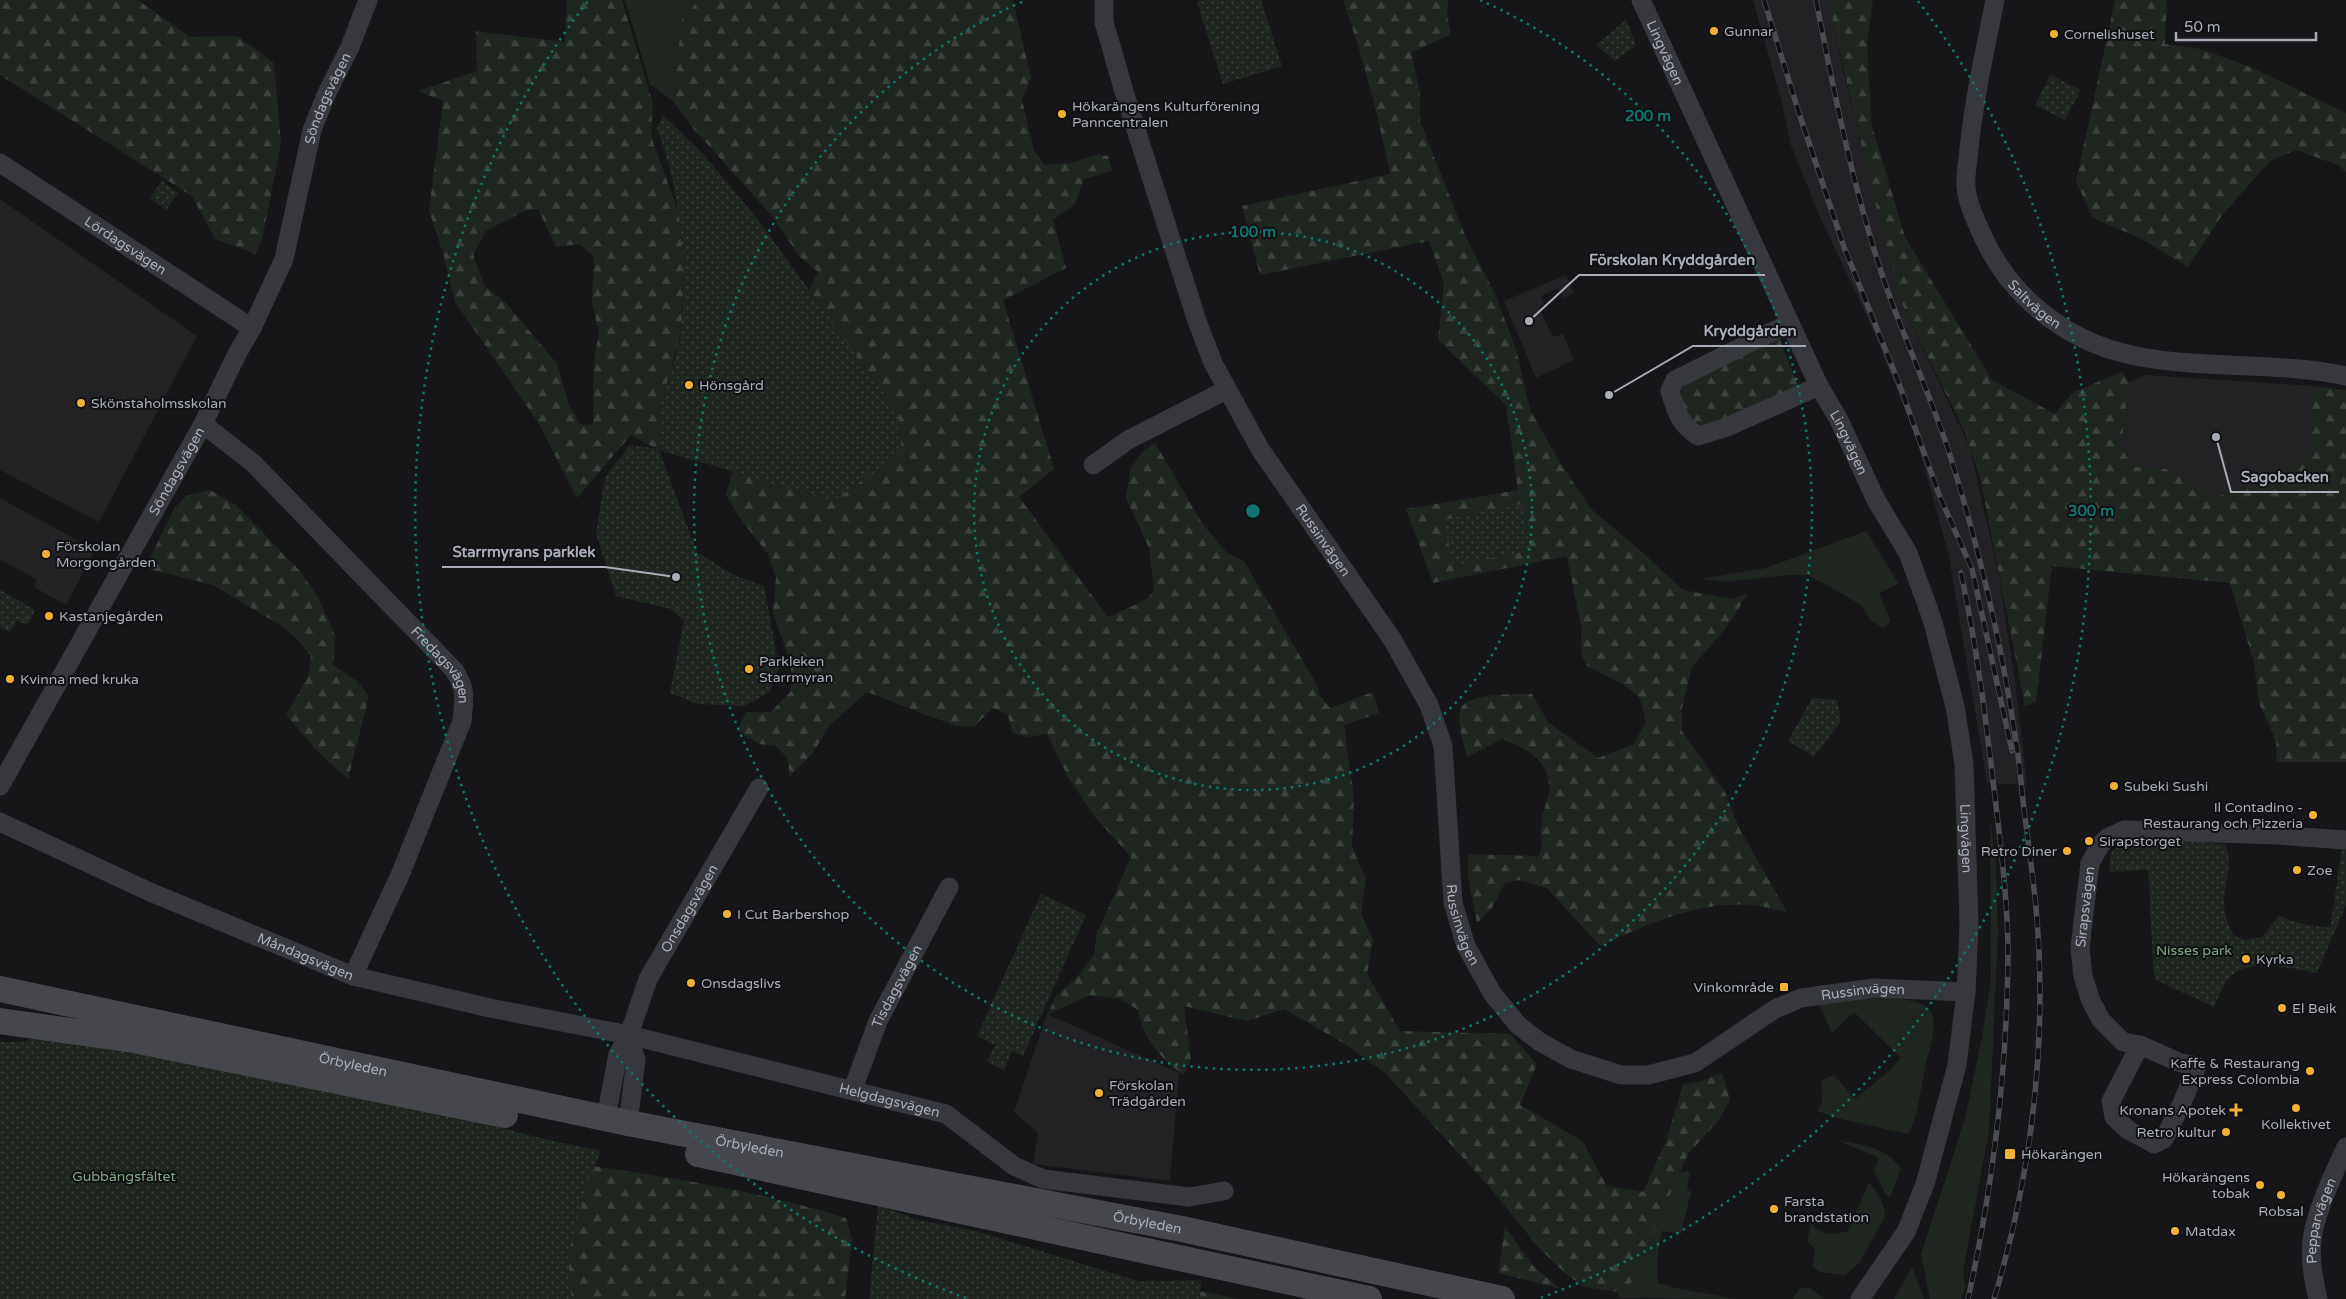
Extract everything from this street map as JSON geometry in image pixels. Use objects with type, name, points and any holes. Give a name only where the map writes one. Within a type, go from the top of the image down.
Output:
[{"type":"main road","name":"Örbyleden","points":[[0,989],[617,1120],[1182,1229],[1502,1299]]},
{"type":"main road","name":"Örbyleden","points":[[0,1021],[134,1040],[595,1132],[1168,1254],[1369,1299]]},
{"type":"street","name":"Söndagsvägen","points":[[0,786],[203,424],[237,354],[252,328],[284,259],[312,130],[326,95],[350,46],[368,0]]},
{"type":"street","name":"Russinvägen","points":[[1104,0],[1104,22],[1125,95],[1197,321],[1226,390],[1260,449],[1392,639],[1429,705],[1444,746],[1453,903],[1466,946],[1492,993],[1518,1025],[1540,1042],[1571,1059],[1621,1075],[1648,1075],[1695,1063],[1774,1009],[1800,998],[1874,988],[1966,992]]},
{"type":"street","name":"Lingvägen","points":[[1641,0],[1819,386],[1839,420],[1876,500],[1908,553],[1932,619],[1956,706],[1964,764],[1969,925],[1966,992],[1957,1065],[1925,1184],[1906,1232],[1860,1299]]},
{"type":"street","name":"Saltvägen","points":[[1995,0],[1973,109],[1966,187],[1974,218],[1988,251],[2013,287],[2068,332],[2091,344],[2132,355],[2346,376]]},
{"type":"street","name":"Lördagsvägen","points":[[0,163],[252,328]]},
{"type":"street","points":[[1790,323],[1675,380],[1670,391],[1676,409],[1684,426],[1698,436],[1727,427],[1819,386]]},
{"type":"street","points":[[1093,465],[1128,440],[1226,390]]},
{"type":"street","name":"Fredagsvägen","points":[[203,424],[253,463],[454,670],[463,683],[462,720],[400,875],[353,976]]},
{"type":"street","name":"Onsdagsvägen","points":[[629,1035],[648,979],[759,788]]},
{"type":"street","name":"Måndagsvägen","points":[[0,822],[150,892],[353,976],[490,1008],[629,1035]]},
{"type":"street","name":"Sirapsvägen","points":[[2140,1045],[2111,1102],[2114,1117],[2128,1130],[2154,1144],[2164,1139],[2182,1104],[2197,1066],[2178,1062],[2140,1045],[2123,1042],[2101,1020],[2091,1001],[2084,976],[2080,948],[2090,863],[2101,844],[2109,837],[2124,830],[2277,835],[2346,840]]},
{"type":"street","name":"Tisdagsvägen","points":[[853,1089],[878,1021],[949,886]]},
{"type":"street","points":[[617,1120],[636,1060],[629,1035]]},
{"type":"street","name":"Helgdagsvägen","points":[[629,1035],[853,1089],[946,1114],[1014,1166],[1042,1178],[1189,1197],[1224,1190]]},
{"type":"street","name":"Pepparvägen","points":[[2318,1299],[2312,1271],[2313,1233],[2333,1173],[2346,1147]]},
{"type":"shaded area","points":[[1753,0],[1828,0],[1847,87],[1902,304],[1970,448],[1999,575],[2016,688],[2027,785],[1987,783],[1948,552],[1916,437],[1871,325],[1819,215],[1790,143],[1782,103]]},
{"type":"shaded area","name":"Skönstaholmsskolan","points":[[0,199],[197,336],[99,522],[0,470]]},
{"type":"shaded area","points":[[1566,275],[1574,293],[1564,298],[1559,288],[1541,296],[1544,304],[1539,308],[1553,337],[1563,334],[1574,360],[1536,378],[1504,301]]},
{"type":"shaded area","points":[[2145,375],[2314,386],[2309,454],[2259,483],[2217,497],[2166,469],[2136,467],[2121,448],[2129,382]]},
{"type":"shaded area","name":"Förskolan Morgongården","points":[[0,498],[95,550],[66,605],[34,587],[37,580],[0,559]]},
{"type":"shaded area","name":"Förskolan Trädgården","points":[[1047,1014],[1179,1073],[1170,1181],[1033,1164],[1038,1133],[1014,1112]]},
{"type":"green space","points":[[0,0],[138,0],[190,37],[237,36],[274,63],[281,143],[262,240],[256,254],[215,239],[192,196],[0,75]]},
{"type":"green space","points":[[567,0],[622,0],[653,104],[651,136],[680,217],[684,271],[681,332],[660,408],[659,450],[631,435],[577,498],[538,422],[455,302],[444,257],[429,210],[443,101],[418,91],[477,71],[476,31],[565,42]],"holes":[[[538,209],[556,247],[579,244],[594,256],[592,304],[599,333],[594,360],[593,425],[580,424],[569,405],[557,364],[506,303],[485,286],[473,255],[486,231],[522,212]]]},
{"type":"green space","points":[[625,0],[699,0],[682,19],[673,101],[650,84]]},
{"type":"green space","points":[[699,0],[1013,0],[1031,78],[1022,100],[1034,150],[1045,165],[1070,163],[1097,155],[1108,156],[1112,171],[1084,179],[1075,204],[1053,220],[1066,268],[1003,300],[1054,469],[1019,497],[1108,617],[1146,600],[1154,590],[1149,548],[1126,498],[1131,468],[1143,451],[1155,443],[1202,523],[1227,553],[1244,561],[1317,685],[1320,696],[1330,708],[1373,692],[1379,713],[1344,725],[1354,798],[1352,847],[1366,879],[1361,914],[1373,939],[1367,974],[1400,1031],[1510,1034],[1537,1064],[1520,1105],[1582,1141],[1607,1186],[1643,1192],[1666,1141],[1683,1085],[1722,1073],[1730,1100],[1718,1121],[1688,1154],[1643,1256],[1636,1279],[1618,1292],[1584,1287],[1564,1272],[1539,1248],[1487,1184],[1385,1073],[1347,1045],[1284,1009],[1247,1021],[1184,1006],[1191,1060],[1183,1075],[1154,1047],[1144,1031],[1138,1010],[1120,999],[1090,995],[1047,1015],[1056,996],[1078,976],[1095,953],[1096,936],[1131,857],[1095,817],[1068,777],[1047,734],[1026,737],[1013,733],[1007,714],[992,708],[974,727],[956,726],[867,692],[830,725],[812,754],[790,776],[787,757],[775,746],[760,744],[737,731],[746,712],[771,712],[791,691],[791,664],[773,613],[776,577],[768,554],[739,517],[726,495],[753,397],[818,272],[800,257],[772,216],[691,126],[673,101],[682,19]]},
{"type":"green space","points":[[1203,0],[1261,0],[1282,66],[1223,84],[1197,2]]},
{"type":"green space","points":[[1343,0],[1448,0],[1447,15],[1451,34],[1411,53],[1420,93],[1420,121],[1465,235],[1495,294],[1516,349],[1530,410],[1559,461],[1591,509],[1683,590],[1731,599],[1748,594],[1726,628],[1692,667],[1682,708],[1682,731],[1725,792],[1739,828],[1787,912],[1752,905],[1732,905],[1693,910],[1655,922],[1600,946],[1547,888],[1519,880],[1505,883],[1492,908],[1477,923],[1468,877],[1468,854],[1539,856],[1542,844],[1542,820],[1549,784],[1544,767],[1539,760],[1526,750],[1502,739],[1467,757],[1459,722],[1460,711],[1463,705],[1470,700],[1492,695],[1532,694],[1548,722],[1598,758],[1634,744],[1646,721],[1640,698],[1624,685],[1587,666],[1581,654],[1581,626],[1567,556],[1433,583],[1406,509],[1518,490],[1506,405],[1438,340],[1444,284],[1429,241],[1260,275],[1242,206],[1390,174],[1370,86]]},
{"type":"green space","points":[[1828,0],[1873,0],[1867,43],[1871,122],[1905,237],[1992,380],[2055,414],[2073,392],[2122,372],[2129,382],[2121,448],[2136,467],[2166,469],[2217,497],[2259,483],[2309,454],[2314,386],[2346,390],[2346,762],[2277,762],[2276,741],[2260,705],[2253,659],[2230,583],[2052,566],[2036,702],[2025,706],[1980,477],[1963,428],[1902,304],[1871,187]]},
{"type":"green space","points":[[2115,0],[2167,0],[2165,44],[2201,49],[2253,68],[2346,113],[2346,172],[2338,165],[2296,150],[2270,161],[2223,214],[2188,267],[2140,238],[2093,218],[2076,182]]},
{"type":"green space","points":[[1626,20],[1636,45],[1615,61],[1596,45]]},
{"type":"green space","points":[[2050,75],[2081,90],[2065,120],[2035,105]]},
{"type":"green space","points":[[663,115],[703,154],[759,221],[898,413],[902,452],[834,501],[659,450],[697,552],[734,575],[764,586],[779,666],[770,692],[744,706],[697,704],[670,693],[684,621],[671,609],[616,596],[596,533],[605,477],[630,445],[659,449],[660,408],[681,331],[684,280],[681,228],[672,178],[657,129]]},
{"type":"green space","points":[[162,181],[178,193],[166,210],[150,198]]},
{"type":"green space","points":[[1779,337],[1798,386],[1706,430],[1693,426],[1682,403],[1682,392],[1687,378]]},
{"type":"green space","points":[[210,490],[236,505],[299,570],[318,597],[335,635],[333,665],[357,681],[369,696],[348,779],[318,752],[286,715],[308,677],[311,656],[297,639],[280,625],[213,585],[145,568],[174,509],[186,496]]},
{"type":"green space","points":[[1521,504],[1531,550],[1453,566],[1444,520]]},
{"type":"green space","points":[[1866,531],[1899,584],[1879,593],[1891,622],[1882,628],[1870,619],[1862,606],[1807,575],[1787,575],[1727,582],[1701,579],[1766,568]]},
{"type":"green space","points":[[0,590],[36,610],[27,625],[17,620],[10,632],[0,627]]},
{"type":"green space","points":[[1812,698],[1837,700],[1841,721],[1814,757],[1788,741]]},
{"type":"green space","points":[[1990,819],[1996,864],[1998,934],[1989,1131],[1963,1271],[1965,1287],[1961,1299],[1930,1299],[1921,1254],[1965,1119],[1982,1037],[1991,980]]},
{"type":"green space","name":"Nisses park","points":[[2149,841],[2225,844],[2229,858],[2224,895],[2226,915],[2233,935],[2245,940],[2262,937],[2279,916],[2303,924],[2330,928],[2342,849],[2346,849],[2346,905],[2317,973],[2272,966],[2250,967],[2240,970],[2228,979],[2214,1007],[2154,979],[2148,870],[2109,872],[2111,853],[2117,847]]},
{"type":"green space","points":[[1041,894],[1086,915],[1023,1056],[1012,1051],[1004,1070],[987,1062],[995,1045],[977,1036]]},
{"type":"green space","points":[[1831,999],[1901,999],[1925,1006],[1931,1012],[1934,1025],[1932,1040],[1917,1111],[1908,1134],[1841,1119],[1817,1111],[1822,1103],[1821,1081],[1834,1075],[1855,1099],[1889,1071],[1901,1058],[1854,1012],[1832,1033],[1819,1004]]},
{"type":"green space","name":"Gubbängsfältet","points":[[35,1037],[89,1045],[250,1075],[465,1119],[550,1140],[601,1150],[586,1190],[568,1255],[572,1299],[0,1299],[0,1042],[23,1042]]},
{"type":"green space","points":[[1837,1140],[1865,1145],[1880,1151],[1894,1160],[1901,1168],[1890,1198],[1885,1193],[1874,1171],[1879,1158]]},
{"type":"green space","points":[[592,1166],[688,1181],[752,1194],[846,1218],[852,1239],[845,1299],[564,1299],[574,1199]]},
{"type":"green space","points":[[1690,1171],[1687,1189],[1691,1192],[1681,1234],[1662,1231],[1657,1258],[1658,1283],[1736,1299],[1620,1298],[1618,1292],[1636,1279],[1643,1256],[1680,1172]]},
{"type":"green space","points":[[1869,1182],[1878,1194],[1885,1217],[1859,1263],[1845,1275],[1820,1272],[1812,1266],[1815,1248],[1807,1242],[1811,1223],[1823,1233],[1848,1231]]},
{"type":"green space","points":[[878,1205],[918,1220],[976,1231],[1138,1281],[1201,1280],[1200,1299],[869,1299]]},
{"type":"green space","points":[[1505,1227],[1535,1268],[1561,1289],[1498,1273]]},
{"type":"green space","points":[[1912,1267],[1924,1299],[1894,1299]]},
{"type":"green space","points":[[1809,1287],[1825,1299],[1793,1299],[1799,1289]]},
{"type":"green space","points":[[1200,1291],[1239,1299],[1200,1299]]},
{"type":"railway","points":[[1764,0],[1799,113],[1844,247],[1898,381],[1940,497],[1972,569],[2012,751]]},
{"type":"railway","points":[[1816,0],[1838,111],[1876,256],[1943,434],[1971,525],[1997,633],[2019,759],[2035,896],[2039,957],[2038,1056],[2027,1155],[2018,1204],[1994,1299]]},
{"type":"railway","points":[[1961,573],[1976,656],[1988,740],[2004,876],[2008,955],[2005,1042],[1997,1128],[1985,1214],[1968,1299]]},
{"type":"place","name":"Gunnar","points":[[1714,31]]},
{"type":"place","name":"Cornelishuset","points":[[2054,34]]},
{"type":"place","name":"Hökarängens Kulturförening Panncentralen","points":[[1062,114]]},
{"type":"place","name":"Förskolan Kryddgården","points":[[1529,321]]},
{"type":"place","name":"Hönsgård","points":[[689,385]]},
{"type":"place","name":"Kryddgården","points":[[1609,395]]},
{"type":"place","name":"Skönstaholmsskolan","points":[[81,403]]},
{"type":"place","name":"Sagobacken","points":[[2216,437]]},
{"type":"place","name":"Förskolan Morgongården","points":[[46,554]]},
{"type":"place","name":"Starrmyrans parklek","points":[[676,577]]},
{"type":"place","name":"Kastanjegården","points":[[49,616]]},
{"type":"place","name":"Parkleken Starrmyran","points":[[749,669]]},
{"type":"place","name":"Kvinna med kruka","points":[[10,679]]},
{"type":"place","name":"Subeki Sushi","points":[[2114,786]]},
{"type":"place","name":"Il Contadino - Restaurang och Pizzeria","points":[[2313,815]]},
{"type":"place","name":"Sirapstorget","points":[[2089,841]]},
{"type":"place","name":"Retro Diner","points":[[2067,851]]},
{"type":"place","name":"Zoe","points":[[2297,870]]},
{"type":"place","name":"I Cut Barbershop","points":[[727,914]]},
{"type":"place","name":"Kyrka","points":[[2246,959]]},
{"type":"place","name":"Onsdagslivs","points":[[691,983]]},
{"type":"place","name":"Vinkområde","points":[[1784,987]]},
{"type":"place","name":"El Beik","points":[[2282,1008]]},
{"type":"place","name":"Kaffe & Restaurang Express Colombia","points":[[2310,1071]]},
{"type":"place","name":"Förskolan Trädgården","points":[[1099,1093]]},
{"type":"place","name":"Kollektivet","points":[[2296,1108]]},
{"type":"place","name":"Kronans Apotek","points":[[2236,1110]]},
{"type":"place","name":"Retro kultur","points":[[2226,1132]]},
{"type":"place","name":"Hökarängen","points":[[2010,1154]]},
{"type":"place","name":"Hökarängens tobak","points":[[2260,1185]]},
{"type":"place","name":"Robsal","points":[[2281,1195]]},
{"type":"place","name":"Farsta brandstation","points":[[1774,1209]]},
{"type":"place","name":"Matdax","points":[[2175,1231]]}]
